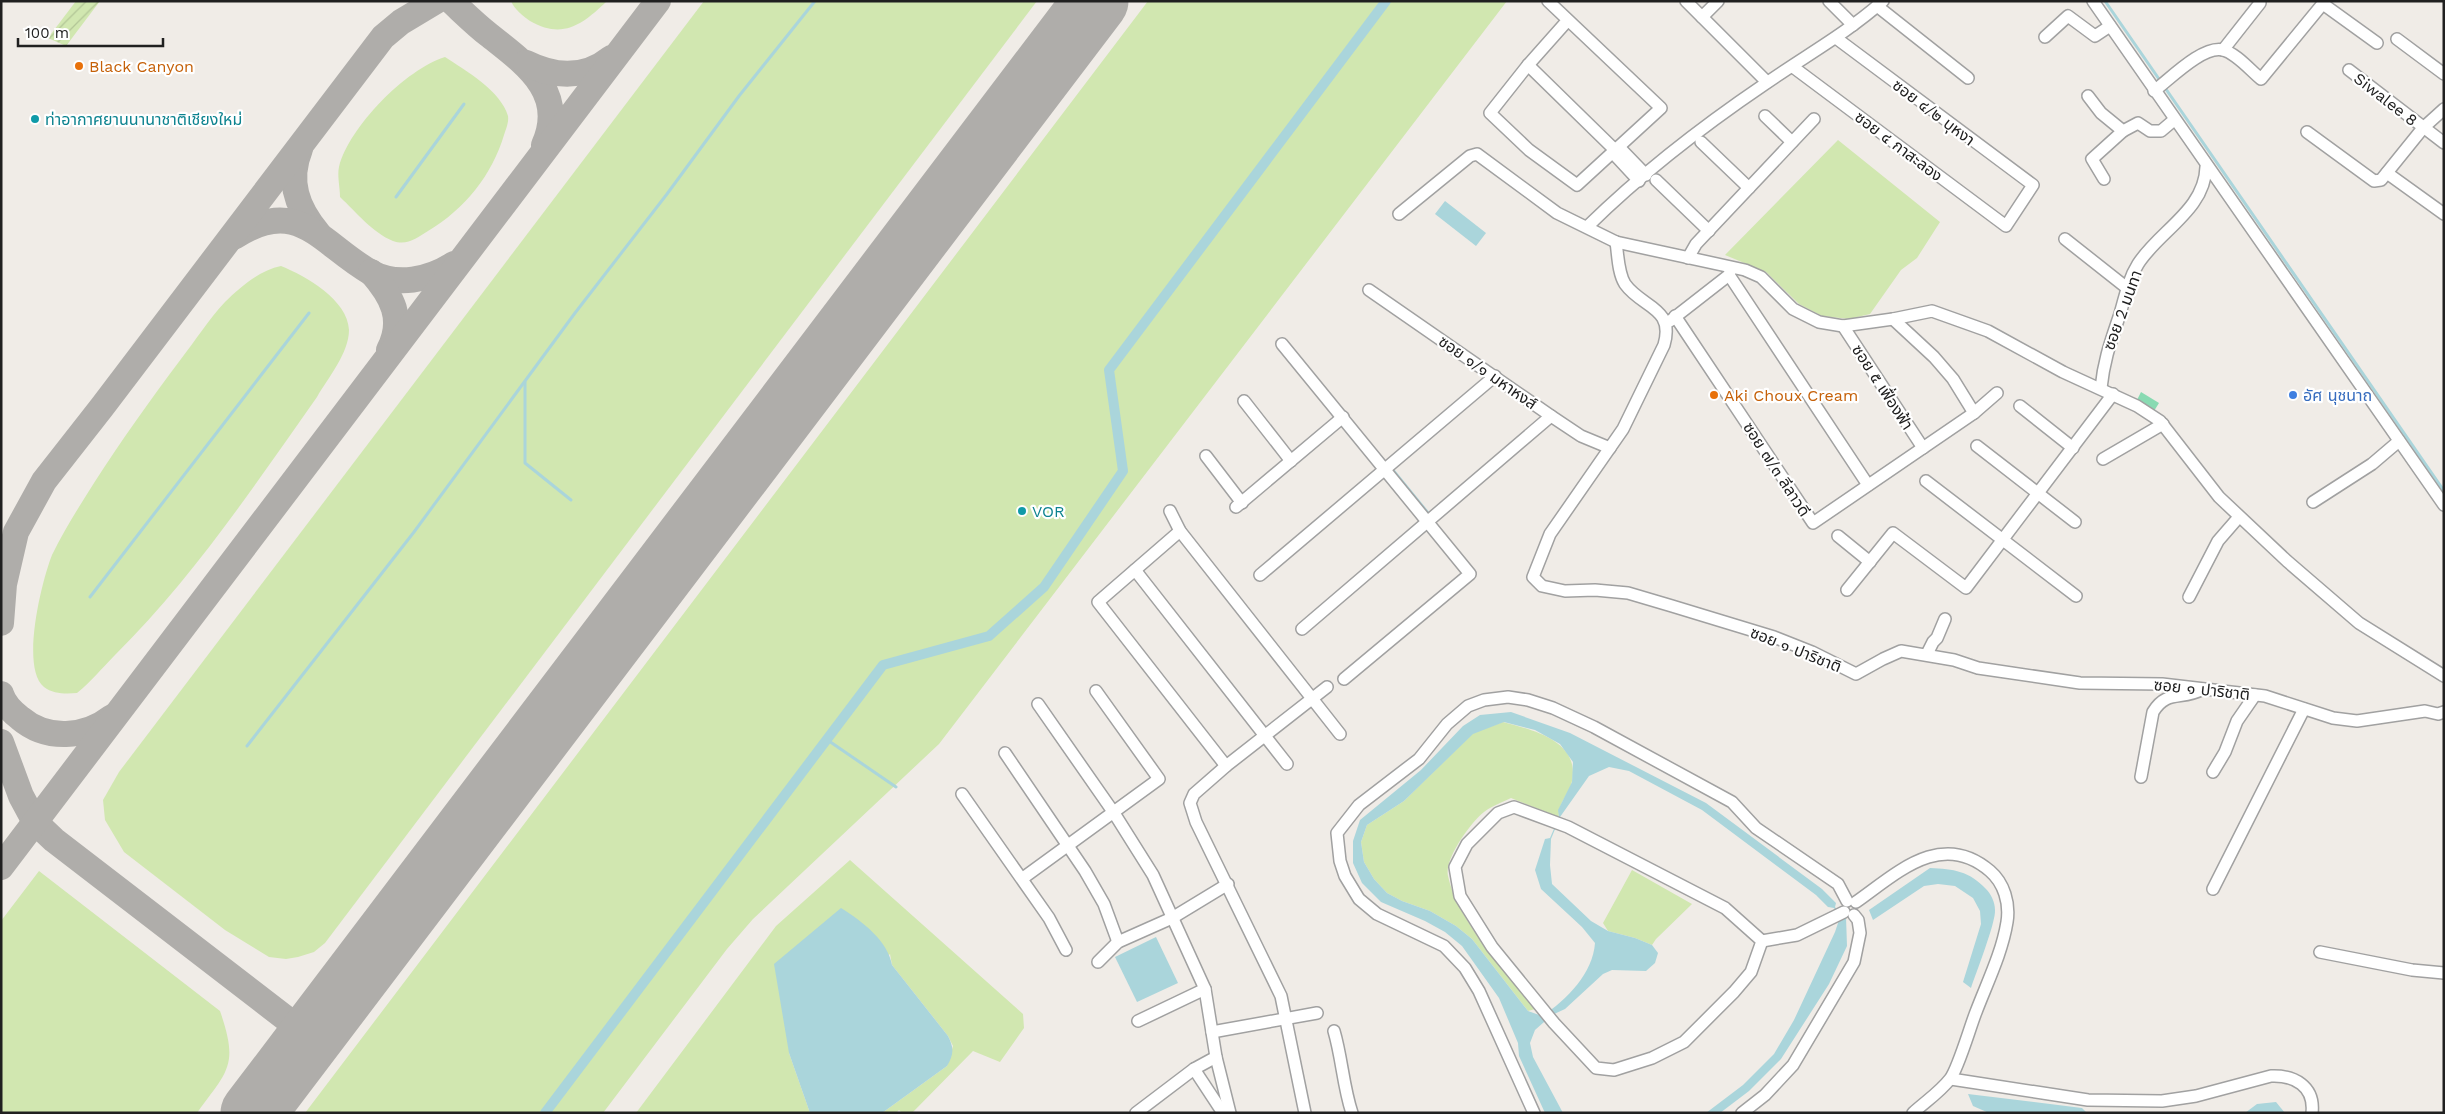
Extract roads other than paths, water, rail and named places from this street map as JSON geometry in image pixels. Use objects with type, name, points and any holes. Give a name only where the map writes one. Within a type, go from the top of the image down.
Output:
[{"type":"street","points":[[1548,1],[1661,108],[1577,185],[1529,150],[1490,113],[1528,65],[1568,20]]},
{"type":"street","points":[[1686,1],[1767,82]]},
{"type":"street","points":[[1702,17],[1718,1]]},
{"type":"street","points":[[1829,1],[1853,25]]},
{"type":"street","points":[[2092,1],[2110,26],[2160,86],[2174,120],[2444,505]]},
{"type":"street","points":[[2223,50],[2260,3]]},
{"type":"street","points":[[2160,86],[2211,50],[2223,50],[2260,79],[2324,3],[2377,43]]},
{"type":"street","points":[[1588,226],[1647,179],[1701,128],[1767,82],[1836,38],[1880,4],[1968,78]]},
{"type":"street","points":[[2045,37],[2068,16],[2095,36],[2110,26]]},
{"type":"street","name":"ซอย ๔/๒ บุหงา","points":[[1836,38],[2033,185],[2006,226]]},
{"type":"street","points":[[2397,39],[2444,74]]},
{"type":"street","points":[[1528,65],[1647,179],[1709,231]]},
{"type":"street","name":"ซอย ๔ กาสะลอง","points":[[1793,67],[2006,226]]},
{"type":"street","name":"Siwalee 8","points":[[2349,70],[2444,143]]},
{"type":"street","points":[[2088,96],[2101,113],[2123,131]]},
{"type":"street","points":[[2308,132],[2374,181],[2382,180],[2423,128],[2444,109]]},
{"type":"street","points":[[1765,116],[1792,142]]},
{"type":"street","points":[[1688,258],[1696,244],[1814,118]]},
{"type":"street","points":[[2104,178],[2092,159],[2123,131],[2138,124],[2150,131],[2161,131],[2174,120]]},
{"type":"street","points":[[1701,142],[1749,188]]},
{"type":"street","points":[[1398,214],[1470,156],[1477,154],[1558,213],[1588,226],[1616,242],[1761,277],[1794,309],[1818,322],[1843,326],[1932,311],[1988,332],[2063,372],[2138,406],[2163,424],[2219,497],[2238,518],[2359,623],[2444,676]]},
{"type":"street","name":"ซอย 2 มนทา","points":[[2100,388],[2104,361],[2129,279],[2139,262],[2177,221],[2203,188],[2206,167]]},
{"type":"street","points":[[2387,172],[2444,214]]},
{"type":"street","points":[[2065,239],[2127,288]]},
{"type":"street","points":[[1616,242],[1620,269],[1626,284],[1671,320],[1730,271]]},
{"type":"street","points":[[1730,271],[1868,485],[1974,413],[1997,393]]},
{"type":"street","name":"ซอย ๑/๑ มหาหงส์","points":[[1369,290],[1581,436],[1610,448]]},
{"type":"street","points":[[1893,319],[1947,371],[1974,413]]},
{"type":"street","name":"ซอย ๑ ปาริชาติ","points":[[1671,320],[1664,345],[1623,429],[1550,534],[1533,577],[1542,586],[1565,591],[1595,590],[1628,594],[1774,637],[1812,652],[1856,674],[1882,659],[1902,651],[1927,654],[1978,668],[2080,683],[2162,684],[2265,696],[2304,710],[2357,722],[2424,711],[2438,714],[2444,712]]},
{"type":"street","name":"ซอย ๗/๓ ลีลาวดี","points":[[1671,320],[1812,523],[1868,485]]},
{"type":"street","name":"ซอย ๕ เฟื่องฟ้า","points":[[1843,326],[1923,448]]},
{"type":"street","points":[[1282,344],[1470,574],[1344,679]]},
{"type":"street","points":[[1260,576],[1495,376]]},
{"type":"street","points":[[1847,590],[1893,533],[1966,588],[2114,394]]},
{"type":"street","points":[[1244,401],[1291,461]]},
{"type":"street","points":[[2020,406],[2073,448]]},
{"type":"street","points":[[1302,629],[1551,416]]},
{"type":"street","points":[[1206,456],[1239,505],[1342,417]]},
{"type":"street","points":[[2103,459],[2163,424]]},
{"type":"street","points":[[2314,502],[2372,464],[2399,441]]},
{"type":"street","points":[[1977,446],[2075,522]]},
{"type":"street","points":[[1926,481],[2076,596]]},
{"type":"street","points":[[1170,511],[1180,531],[1340,734]]},
{"type":"street","points":[[2189,597],[2218,541],[2238,518]]},
{"type":"street","points":[[1180,531],[1098,602],[1226,766]]},
{"type":"street","points":[[1838,536],[1870,562]]},
{"type":"street","points":[[1134,570],[1287,764]]},
{"type":"street","points":[[1927,654],[1932,642],[1938,638],[1945,619]]},
{"type":"street","points":[[1305,1113],[1281,996],[1228,884],[1196,822],[1190,803],[1194,794],[1226,766],[1327,687]]},
{"type":"street","points":[[2140,777],[2154,712],[2159,702],[2164,698],[2191,696],[2203,689]]},
{"type":"street","points":[[1023,878],[1159,779],[1096,691]]},
{"type":"street","points":[[2213,772],[2225,752],[2237,721],[2255,695]]},
{"type":"street","points":[[1534,1113],[1479,991],[1465,968],[1444,946],[1377,914],[1359,900],[1350,888],[1340,861],[1337,833],[1359,805],[1419,759],[1447,724],[1468,706],[1484,700],[1508,697],[1528,700],[1553,708],[1594,727],[1732,802],[1756,828],[1838,884],[1846,910],[1858,920],[1860,933],[1854,962],[1793,1065],[1765,1095],[1742,1113]]},
{"type":"street","points":[[1038,704],[1114,813],[1153,875],[1205,989],[1216,1056],[1230,1113]]},
{"type":"street","points":[[2213,889],[2304,710]]},
{"type":"street","points":[[1005,753],[1068,846],[1104,904],[1118,942]]},
{"type":"street","points":[[962,794],[1023,878],[1049,918],[1066,950]]},
{"type":"street","points":[[1514,807],[1568,827],[1725,908],[1762,941],[1750,972],[1734,992],[1684,1042],[1652,1058],[1614,1070],[1596,1068],[1554,1022],[1492,947],[1460,896],[1456,867],[1468,844],[1498,813],[1514,807]]},
{"type":"street","points":[[1762,941],[1797,935],[1846,910],[1910,864],[1932,854],[1962,855],[1980,863],[2000,880],[2006,896],[2007,921],[1996,963],[1950,1079],[1913,1113]]},
{"type":"street","points":[[1098,962],[1118,942],[1172,918],[1228,884]]},
{"type":"street","points":[[2320,952],[2412,970],[2444,972]]},
{"type":"street","points":[[1138,1021],[1205,989]]},
{"type":"street","points":[[1212,1032],[1317,1013]]},
{"type":"street","points":[[1334,1031],[1340,1052],[1347,1098],[1352,1113]]},
{"type":"street","points":[[1136,1113],[1194,1069],[1216,1056]]},
{"type":"street","points":[[1194,1069],[1223,1113]]},
{"type":"street","points":[[1950,1079],[2088,1100],[2163,1107],[2271,1076],[2283,1076],[2295,1078],[2308,1093],[2312,1113]]},
{"type":"water","points":[[1445,201],[1486,233],[1476,246],[1435,214]]},
{"type":"water","points":[[1511,712],[1570,733],[1706,803],[1822,889],[1836,903],[1835,907],[1841,916],[1846,917],[1847,946],[1829,984],[1781,1059],[1749,1091],[1720,1113],[1706,1113],[1743,1085],[1774,1054],[1794,1020],[1835,932],[1840,917],[1834,908],[1828,907],[1816,895],[1702,810],[1629,771],[1609,767],[1589,776],[1560,817],[1551,839],[1550,865],[1552,884],[1591,921],[1608,931],[1635,938],[1652,945],[1658,953],[1655,963],[1646,971],[1612,970],[1603,974],[1565,1009],[1552,1015],[1535,1030],[1530,1043],[1533,1057],[1563,1113],[1545,1113],[1519,1056],[1518,1043],[1499,998],[1462,946],[1445,932],[1425,921],[1381,902],[1362,883],[1353,863],[1353,841],[1360,820],[1421,770],[1463,726],[1480,715]],"holes":[[[1504,722],[1535,730],[1560,744],[1573,762],[1572,782],[1558,810],[1559,817],[1550,838],[1545,839],[1535,870],[1541,889],[1582,927],[1595,943],[1589,965],[1577,985],[1561,1002],[1542,1016],[1528,1011],[1472,939],[1456,926],[1430,911],[1402,901],[1387,893],[1374,879],[1364,862],[1361,842],[1367,825],[1404,801],[1473,734]]]},
{"type":"water","points":[[1930,868],[1954,870],[1973,878],[1986,889],[1993,901],[1995,910],[1992,925],[1971,988],[1963,982],[1981,924],[1980,911],[1973,898],[1955,886],[1938,884],[1924,886],[1873,920],[1869,910]]},
{"type":"water","points":[[841,908],[865,925],[880,940],[890,956],[892,965],[948,1036],[952,1048],[951,1058],[947,1066],[882,1113],[810,1113],[789,1053],[774,964]]},
{"type":"water","points":[[1156,937],[1178,983],[1137,1002],[1115,957]]},
{"type":"water","points":[[1968,1094],[2082,1108],[2087,1113],[1989,1113],[1973,1106]]},
{"type":"water","points":[[2276,1102],[2285,1113],[2245,1113],[2257,1104]]},
{"type":"waterway","points":[[247,746],[414,532],[575,313],[667,194],[739,96],[815,1]]},
{"type":"waterway","points":[[545,1113],[883,665],[989,636],[1044,587],[1123,471],[1109,370],[1386,1]]},
{"type":"waterway","points":[[2105,1],[2444,491]]},
{"type":"waterway","points":[[396,197],[464,104]]},
{"type":"waterway","points":[[90,597],[309,313]]},
{"type":"waterway","points":[[525,382],[525,463],[571,500]]},
{"type":"waterway","points":[[1392,469],[1428,513]]},
{"type":"waterway","points":[[826,739],[896,787]]},
{"type":"place","name":"Black Canyon","points":[[79,66]]},
{"type":"place","name":"ท่าอากาศยานนานาชาติเชียงใหม่","points":[[35,119]]},
{"type":"place","name":"Aki Choux Cream","points":[[1714,395]]},
{"type":"place","name":"อัศ นุชนาถ","points":[[2293,395]]},
{"type":"place","name":"VOR","points":[[1022,511]]}]
